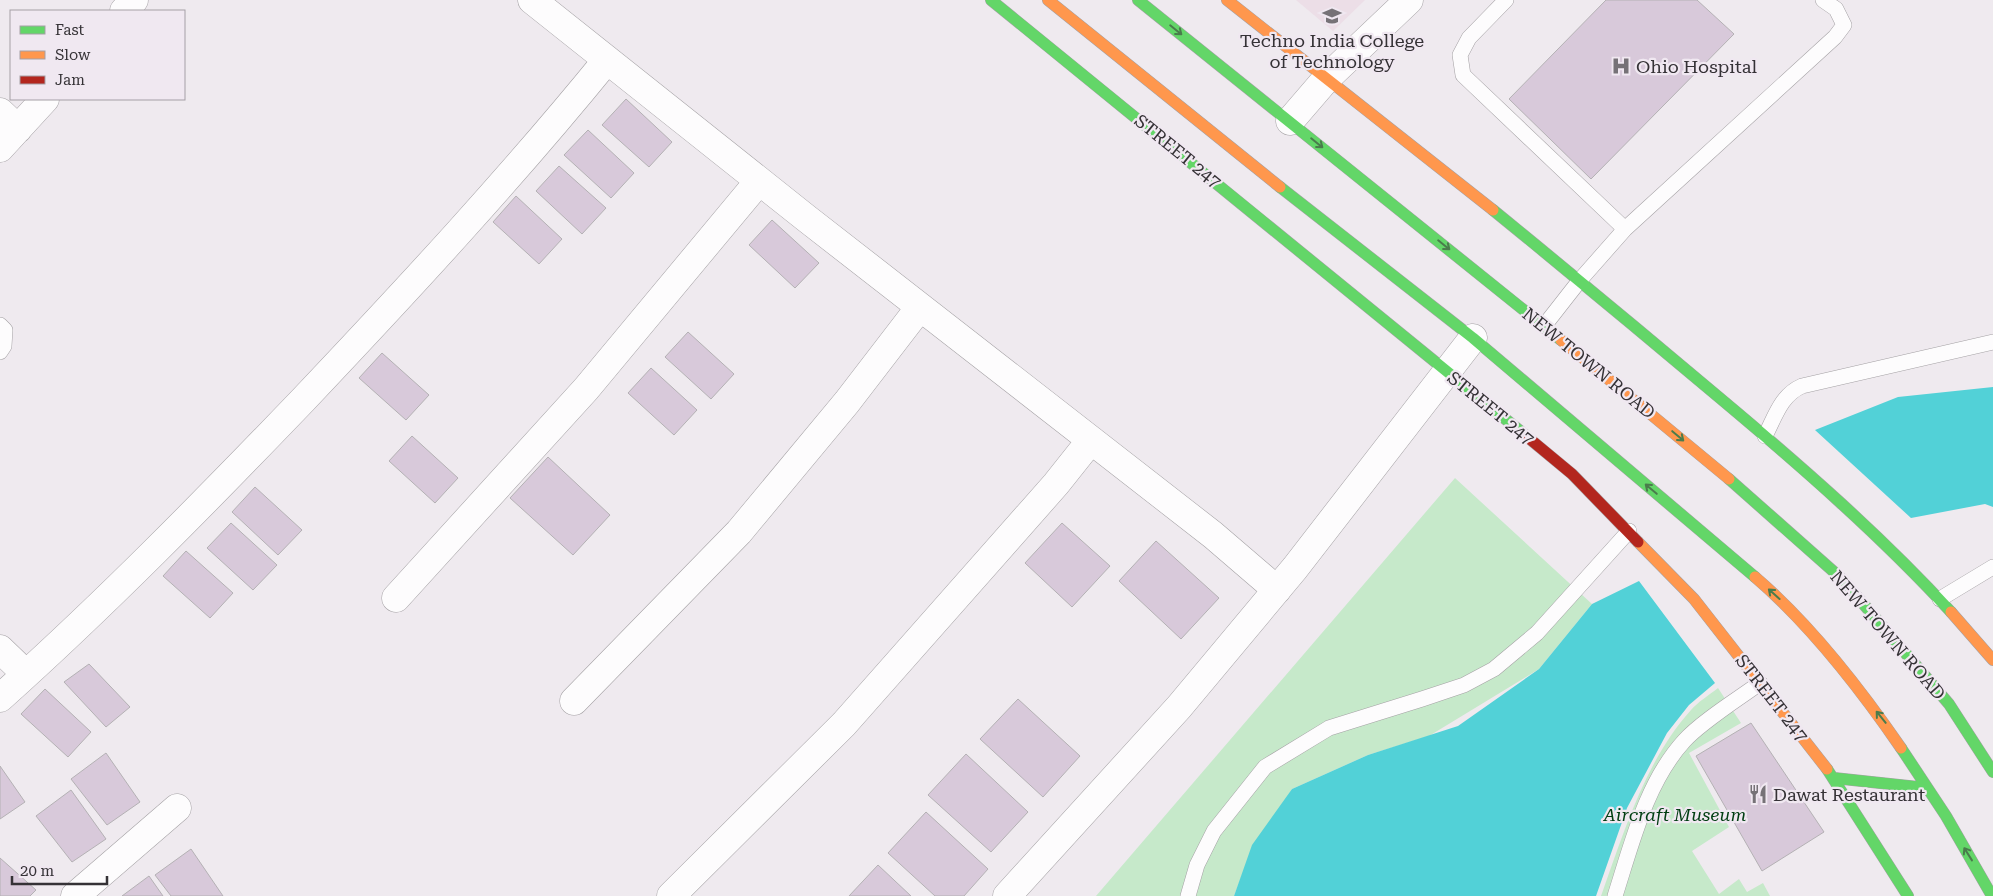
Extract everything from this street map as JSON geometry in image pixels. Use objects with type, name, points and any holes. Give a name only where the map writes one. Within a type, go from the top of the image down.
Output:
[{"type":"main road","name":"STREET 247","points":[[991,0],[1218,183],[1572,474],[1694,599],[1834,778],[1908,896]]},
{"type":"main road","points":[[1048,0],[1232,149],[1473,338],[1777,596],[1815,636],[1886,723],[1976,866],[1992,896]]},
{"type":"main road","name":"NEW TOWN ROAD","points":[[1138,0],[1662,422],[1779,522],[1842,579],[1949,704],[1993,772]]},
{"type":"main road","points":[[1227,0],[1580,280],[1765,436],[1894,552],[1960,620],[1993,660]]},
{"type":"main road","points":[[1834,778],[1927,788]]},
{"type":"street","points":[[125,10],[134,0]]},
{"type":"street","points":[[532,0],[759,181],[1213,536],[1277,590]]},
{"type":"street","points":[[1290,121],[1327,78],[1409,0]]},
{"type":"street","points":[[0,698],[208,499],[417,280],[549,131],[607,60]]},
{"type":"street","points":[[6,130],[44,100]]},
{"type":"street","points":[[396,598],[586,389],[759,181]]},
{"type":"street","points":[[574,701],[738,532],[847,402],[920,307]]},
{"type":"street","points":[[1007,896],[1179,707],[1277,590],[1473,338]]},
{"type":"street","points":[[671,896],[844,724],[1056,484],[1091,440]]},
{"type":"street","points":[[0,649],[26,674]]},
{"type":"street","points":[[75,896],[177,808]]},
{"type":"lane","points":[[1506,0],[1469,38],[1460,56],[1463,75],[1625,229]]},
{"type":"lane","points":[[1544,326],[1580,280],[1625,229],[1835,37],[1844,24],[1836,9],[1823,0]]},
{"type":"lane","points":[[0,326],[5,330],[4,346],[0,352]]},
{"type":"lane","points":[[1765,436],[1782,401],[1792,391],[1802,386],[1993,342]]},
{"type":"lane","points":[[1188,896],[1197,865],[1214,831],[1265,767],[1329,728],[1422,700],[1464,685],[1494,670],[1537,633],[1629,531]]},
{"type":"lane","points":[[1940,599],[1993,567]]},
{"type":"lane","points":[[1615,896],[1646,803],[1674,752],[1686,739],[1760,683]]},
{"type":"shaded area","name":"Techno India College of Technology","points":[[1296,0],[1365,0],[1333,31]]},
{"type":"green space","points":[[1455,478],[1592,604],[1539,669],[1429,736],[1368,755],[1292,789],[1242,875],[1234,896],[1096,896]]},
{"type":"green space","name":"Aircraft Museum","points":[[1718,688],[1741,723],[1689,753],[1729,827],[1692,851],[1719,894],[1739,879],[1747,892],[1763,883],[1770,896],[1601,896],[1627,822],[1648,774],[1675,730],[1691,710]]},
{"type":"water","points":[[1993,387],[1993,507],[1985,504],[1911,518],[1815,430],[1898,397]]},
{"type":"water","points":[[1639,581],[1715,683],[1689,705],[1667,733],[1627,808],[1596,896],[1234,896],[1252,845],[1292,789],[1368,755],[1458,726],[1539,669],[1592,604]]},
{"type":"building","name":"Ohio Hospital","points":[[1606,0],[1697,0],[1734,34],[1591,179],[1509,99]]},
{"type":"building","points":[[626,99],[672,142],[649,167],[602,125]]},
{"type":"building","points":[[588,130],[634,173],[611,198],[564,155]]},
{"type":"building","points":[[559,166],[606,208],[582,234],[536,191]]},
{"type":"building","points":[[516,196],[562,239],[539,264],[493,222]]},
{"type":"building","points":[[772,220],[819,263],[795,288],[749,245]]},
{"type":"building","points":[[688,332],[734,374],[711,399],[665,357]]},
{"type":"building","points":[[382,353],[429,395],[406,420],[359,378]]},
{"type":"building","points":[[651,368],[697,410],[674,435],[628,393]]},
{"type":"building","points":[[412,436],[458,478],[435,503],[389,461]]},
{"type":"building","points":[[548,457],[610,515],[573,555],[510,498]]},
{"type":"building","points":[[255,487],[302,530],[278,555],[232,512]]},
{"type":"building","points":[[231,523],[277,565],[253,590],[207,548]]},
{"type":"building","points":[[1062,523],[1110,566],[1072,607],[1025,563]]},
{"type":"building","points":[[1156,541],[1219,598],[1181,639],[1119,581]]},
{"type":"building","points":[[186,551],[233,593],[210,618],[163,576]]},
{"type":"building","points":[[89,664],[130,707],[106,727],[64,682]]},
{"type":"building","points":[[45,689],[91,732],[68,757],[21,714]]},
{"type":"building","points":[[1018,699],[1080,756],[1043,797],[980,739]]},
{"type":"building","name":"Dawat Restaurant","points":[[1751,723],[1824,832],[1762,871],[1696,756]]},
{"type":"building","points":[[106,753],[140,802],[107,825],[71,779]]},
{"type":"building","points":[[966,754],[1028,812],[991,852],[928,795]]},
{"type":"building","points":[[0,766],[25,802],[0,819]]},
{"type":"building","points":[[71,790],[106,839],[72,862],[36,816]]},
{"type":"building","points":[[926,812],[988,869],[964,896],[935,896],[888,853]]},
{"type":"building","points":[[191,849],[223,896],[171,896],[155,875]]},
{"type":"building","points":[[0,858],[36,890],[30,896],[0,896]]},
{"type":"building","points":[[878,865],[911,896],[849,896]]},
{"type":"building","points":[[149,876],[163,896],[122,896]]},
{"type":"traffic: fast","points":[[991,0],[1525,435]]},
{"type":"traffic: fast","points":[[1138,0],[1561,340]]},
{"type":"traffic: fast","points":[[1280,187],[1473,338],[1755,577]]},
{"type":"traffic: fast","points":[[1493,210],[1751,424],[1868,528],[1951,612]]},
{"type":"traffic: fast","points":[[1729,479],[1842,579],[1949,704],[1993,772]]},
{"type":"traffic: fast","points":[[1901,748],[1946,816],[1992,896]]},
{"type":"traffic: fast","points":[[1827,769],[1908,896]]},
{"type":"traffic: fast","points":[[1834,778],[1927,788]]},
{"type":"traffic: slow","points":[[1048,0],[1280,187]]},
{"type":"traffic: slow","points":[[1227,0],[1493,210]]},
{"type":"traffic: slow","points":[[1561,340],[1729,479]]},
{"type":"traffic: slow","points":[[1638,542],[1694,599],[1827,769]]},
{"type":"traffic: slow","points":[[1755,577],[1796,615],[1815,636],[1868,702],[1901,748]]},
{"type":"traffic: slow","points":[[1951,612],[1993,660]]},
{"type":"traffic: jam","points":[[1525,435],[1572,474],[1638,542]]},
{"type":"place","name":"Techno India College of Technology","points":[[1332,16]]},
{"type":"place","name":"Ohio Hospital","points":[[1621,66]]},
{"type":"place","name":"Dawat Restaurant","points":[[1758,794]]}]
